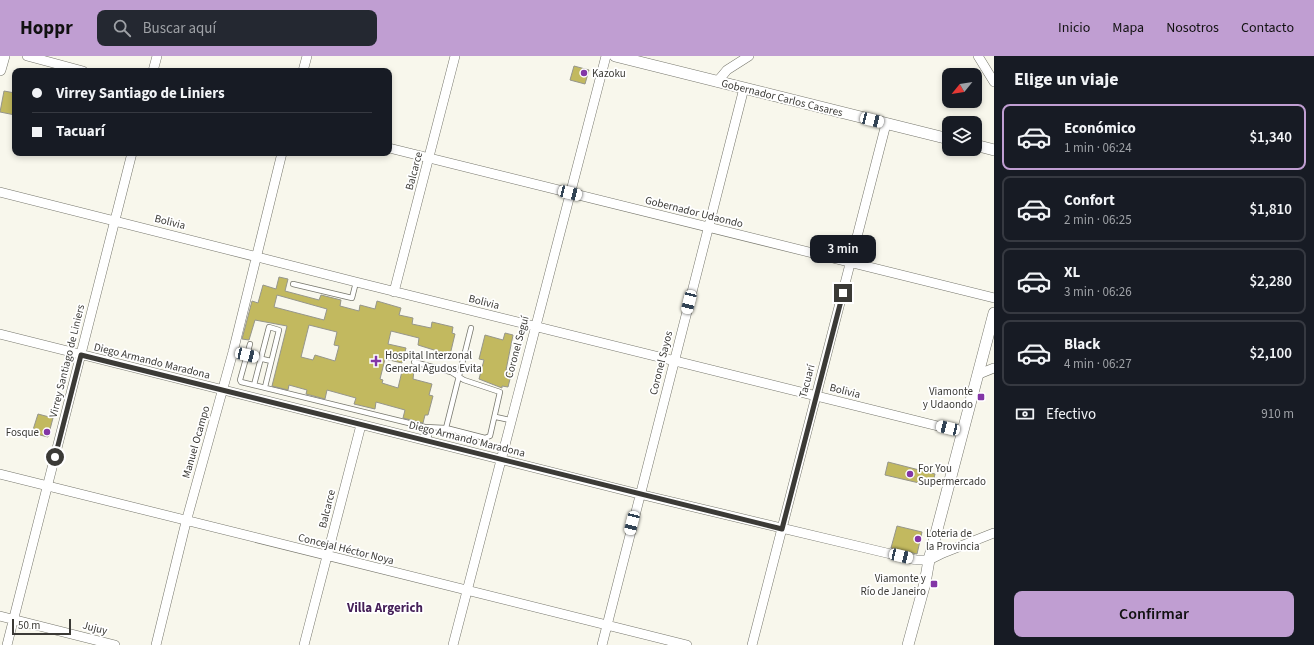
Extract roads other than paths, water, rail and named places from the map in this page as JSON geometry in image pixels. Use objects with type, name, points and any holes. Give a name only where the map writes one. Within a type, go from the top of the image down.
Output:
[{"type":"street","points":[[0,70],[4,56]]},
{"type":"street","points":[[27,56],[72,68]]},
{"type":"street","points":[[154,68],[157,56]]},
{"type":"street","points":[[304,68],[307,56]]},
{"type":"street","name":"Balcarce","points":[[394,292],[455,56]]},
{"type":"street","name":"Coronel Seguí","points":[[453,645],[510,420],[606,56]]},
{"type":"street","name":"Gobernador Carlos Casares","points":[[615,56],[632,58],[717,82],[942,137]]},
{"type":"street","points":[[717,82],[727,70],[749,56]]},
{"type":"street","points":[[978,56],[994,80]]},
{"type":"street","name":"Coronel Sayos","points":[[602,645],[639,494],[744,88]]},
{"type":"street","name":"Tacuarí","points":[[752,645],[886,124]]},
{"type":"street","points":[[982,147],[994,150]]},
{"type":"street","name":"Gobernador Udaondo","points":[[392,149],[851,264],[994,298]]},
{"type":"street","name":"Virrey Santiago de Liniers","points":[[7,645],[131,156]]},
{"type":"street","name":"Manuel Ocampo","points":[[156,645],[186,522],[233,352],[281,156]]},
{"type":"street","name":"Bolivia","points":[[0,192],[394,292],[962,432]]},
{"type":"street","points":[[908,645],[925,583],[928,560],[979,374],[994,313]]},
{"type":"street","name":"Diego Armando Maradona","points":[[0,334],[223,391],[360,425],[428,440],[782,529],[916,560],[928,560]]},
{"type":"street","points":[[979,374],[994,368]]},
{"type":"street","name":"Balcarce","points":[[304,645],[360,425]]},
{"type":"street","name":"Concejal Héctor Noya","points":[[0,474],[186,522],[688,645]]},
{"type":"street","points":[[928,560],[994,533]]},
{"type":"street","name":"Jujuy","points":[[0,616],[115,645]]},
{"type":"lane","points":[[293,284],[352,298],[356,282]]},
{"type":"lane","points":[[254,385],[269,327],[279,330],[265,387]]},
{"type":"lane","points":[[446,428],[471,328]]},
{"type":"lane","points":[[250,344],[240,381],[430,428],[446,428],[487,437],[491,434],[496,417],[500,392],[464,380],[451,372],[414,362]]},
{"type":"lane","points":[[233,352],[271,361]]},
{"type":"lane","points":[[298,409],[301,396]]},
{"type":"lane","points":[[496,417],[510,420]]},
{"type":"lane","points":[[428,440],[430,428]]},
{"type":"place","name":"Kazoku","points":[[584,73]]},
{"type":"place","name":"Hospital Interzonal General Agudos Evita","points":[[376,361]]},
{"type":"place","name":"Viamonte y Udaondo","points":[[981,397]]},
{"type":"place","name":"Fosque","points":[[47,432]]},
{"type":"place","name":"For You Supermercado","points":[[910,474]]},
{"type":"place","name":"Loteria de la Provincia","points":[[918,539]]},
{"type":"place","name":"Viamonte y Río de Janeiro","points":[[934,584]]},
{"type":"district","name":"Villa Argerich","points":[[385,608]]}]
